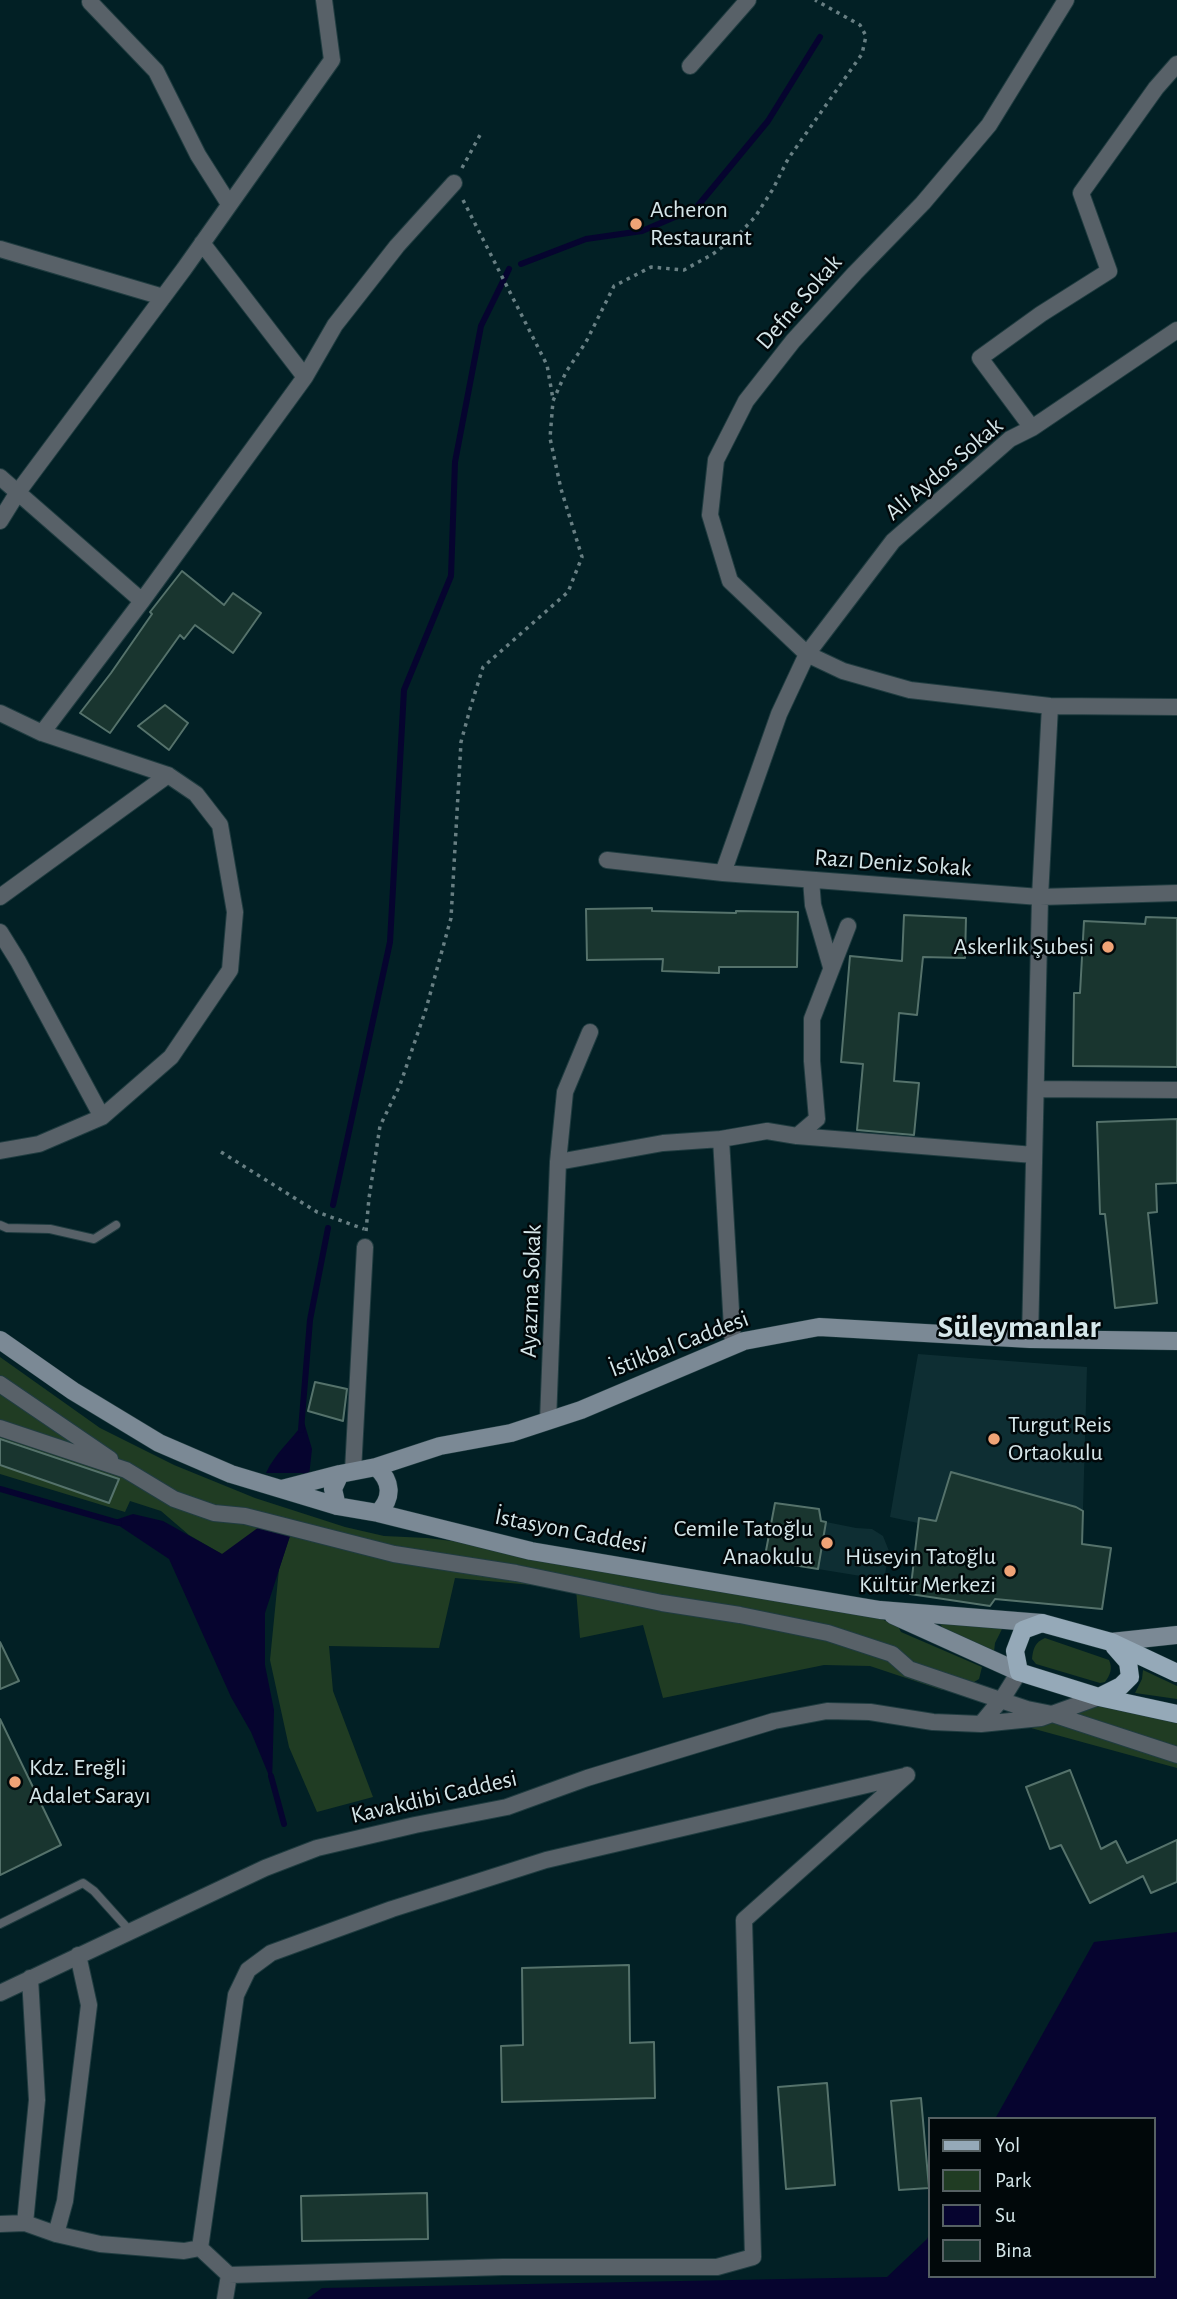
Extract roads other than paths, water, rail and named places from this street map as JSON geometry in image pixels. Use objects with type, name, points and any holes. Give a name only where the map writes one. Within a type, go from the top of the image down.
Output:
[{"type":"main road","name":"İstikbal Caddesi","points":[[279,1489],[376,1467],[440,1446],[511,1433],[581,1410],[744,1341],[819,1326],[1030,1339],[1177,1341]]},
{"type":"main road","points":[[0,1340],[73,1391],[159,1443],[231,1474],[337,1506],[378,1513],[388,1499],[389,1489],[387,1481],[376,1467]]},
{"type":"main road","points":[[337,1506],[333,1489],[346,1472]]},
{"type":"main road","name":"İstasyon Caddesi","points":[[378,1513],[531,1551],[880,1610],[1042,1623]]},
{"type":"main road","name":"İstasyon Caddesi","points":[[880,1610],[1019,1672]]},
{"type":"main road","points":[[1177,1673],[1111,1642],[1042,1623],[1023,1630],[1015,1651],[1019,1672],[1099,1697],[1177,1714]]},
{"type":"main road","points":[[1111,1642],[1177,1635]]},
{"type":"main road","points":[[1099,1697],[1121,1686],[1130,1677],[1128,1662],[1111,1642]]},
{"type":"street","points":[[0,521],[18,492],[163,297],[332,60],[324,0]]},
{"type":"street","points":[[690,66],[748,0]]},
{"type":"street","name":"Defne Sokak","points":[[1066,0],[989,125],[923,203],[793,341],[746,401],[716,460],[710,515],[730,581],[807,654],[843,671],[910,690],[1050,706],[1177,707]]},
{"type":"street","points":[[90,2],[156,71],[198,155],[229,204]]},
{"type":"street","points":[[1032,428],[980,358],[1041,314],[1109,271],[1081,194],[1156,88],[1177,64]]},
{"type":"street","points":[[42,733],[305,377],[335,326],[397,246],[454,183]]},
{"type":"street","points":[[202,243],[305,377]]},
{"type":"street","points":[[0,249],[163,297]]},
{"type":"street","name":"Ali Aydos Sokak","points":[[723,873],[779,714],[807,654],[893,541],[1010,439],[1032,428],[1177,330]]},
{"type":"street","points":[[0,477],[142,601]]},
{"type":"street","points":[[1030,1339],[1040,897],[1050,706]]},
{"type":"street","points":[[0,713],[42,733],[168,775],[196,794],[220,825],[234,912],[230,970],[171,1057],[102,1118],[38,1144],[0,1151]]},
{"type":"street","points":[[0,897],[168,775]]},
{"type":"street","name":"Razı Deniz Sokak","points":[[607,860],[723,873],[1040,897],[1177,893]]},
{"type":"street","points":[[811,880],[813,905],[831,967]]},
{"type":"street","points":[[797,1136],[817,1119],[812,1019],[848,926]]},
{"type":"street","points":[[0,932],[102,1118]]},
{"type":"street","name":"Ayazma Sokak","points":[[548,1421],[558,1162],[565,1092],[590,1032]]},
{"type":"street","points":[[1036,1089],[1177,1090]]},
{"type":"street","points":[[558,1162],[663,1143],[721,1139],[767,1131],[797,1136],[1034,1155]]},
{"type":"street","points":[[721,1139],[733,1345]]},
{"type":"street","points":[[346,1472],[365,1247]]},
{"type":"street","points":[[0,1384],[174,1499],[205,1510],[245,1516],[394,1554],[516,1573],[662,1604],[730,1613],[828,1633],[892,1654],[909,1669],[1027,1709],[1177,1746]]},
{"type":"street","points":[[0,1428],[126,1470],[139,1477]]},
{"type":"street","points":[[981,1724],[1019,1672]]},
{"type":"street","points":[[1058,1716],[1099,1697]]},
{"type":"street","name":"Kavakdibi Caddesi","points":[[0,1993],[265,1868],[317,1848],[507,1807],[587,1778],[774,1721],[828,1711],[870,1712],[933,1722],[981,1724],[1058,1716]]},
{"type":"street","points":[[1058,1716],[1177,1755]]},
{"type":"street","points":[[907,1776],[744,1920],[753,2258],[716,2267],[503,2267],[229,2276],[200,2248],[236,1995],[248,1970],[271,1953],[391,1909],[546,1860],[907,1776]]},
{"type":"street","points":[[56,2234],[65,2201],[89,2005],[78,1955]]},
{"type":"street","points":[[25,2222],[37,2100],[30,1978]]},
{"type":"street","points":[[0,2224],[25,2222],[56,2234],[100,2244],[184,2252],[200,2248]]},
{"type":"street","points":[[225,2299],[229,2276]]},
{"type":"lane","points":[[0,1225],[7,1228],[50,1229],[94,1239],[116,1225]]},
{"type":"lane","points":[[0,1924],[83,1883],[94,1891],[130,1930]]},
{"type":"water","points":[[304,1422],[312,1449],[309,1476],[302,1473],[266,1473],[274,1459]]},
{"type":"water","points":[[133,1514],[163,1521],[222,1554],[259,1527],[290,1536],[265,1613],[265,1665],[274,1710],[272,1783],[251,1732],[231,1697],[169,1559],[112,1521]]},
{"type":"water","points":[[1177,1932],[1177,2299],[307,2299],[322,2288],[887,2277],[928,2237],[928,2278],[1156,2278],[1156,2117],[996,2117],[1094,1942]]},
{"type":"waterway","points":[[521,264],[586,239],[642,231],[696,208],[768,121],[820,37]]},
{"type":"waterway","points":[[333,1205],[390,942],[404,690],[451,576],[455,462],[481,326],[509,269]]},
{"type":"waterway","points":[[301,1430],[310,1320],[328,1228]]},
{"type":"waterway","points":[[0,1489],[119,1523]]},
{"type":"waterway","points":[[271,1776],[284,1824]]},
{"type":"place","name":"Acheron Restaurant","points":[[636,224]]},
{"type":"place","name":"Askerlik Şubesi","points":[[1108,947]]},
{"type":"place","name":"Turgut Reis Ortaokulu","points":[[994,1439]]},
{"type":"place","name":"Cemile Tatoğlu Anaokulu","points":[[827,1543]]},
{"type":"place","name":"Hüseyin Tatoğlu Kültür Merkezi","points":[[1010,1571]]},
{"type":"place","name":"Kdz. Ereğli Adalet Sarayı","points":[[15,1782]]},
{"type":"district","name":"Süleymanlar","points":[[1019,1327]]}]
